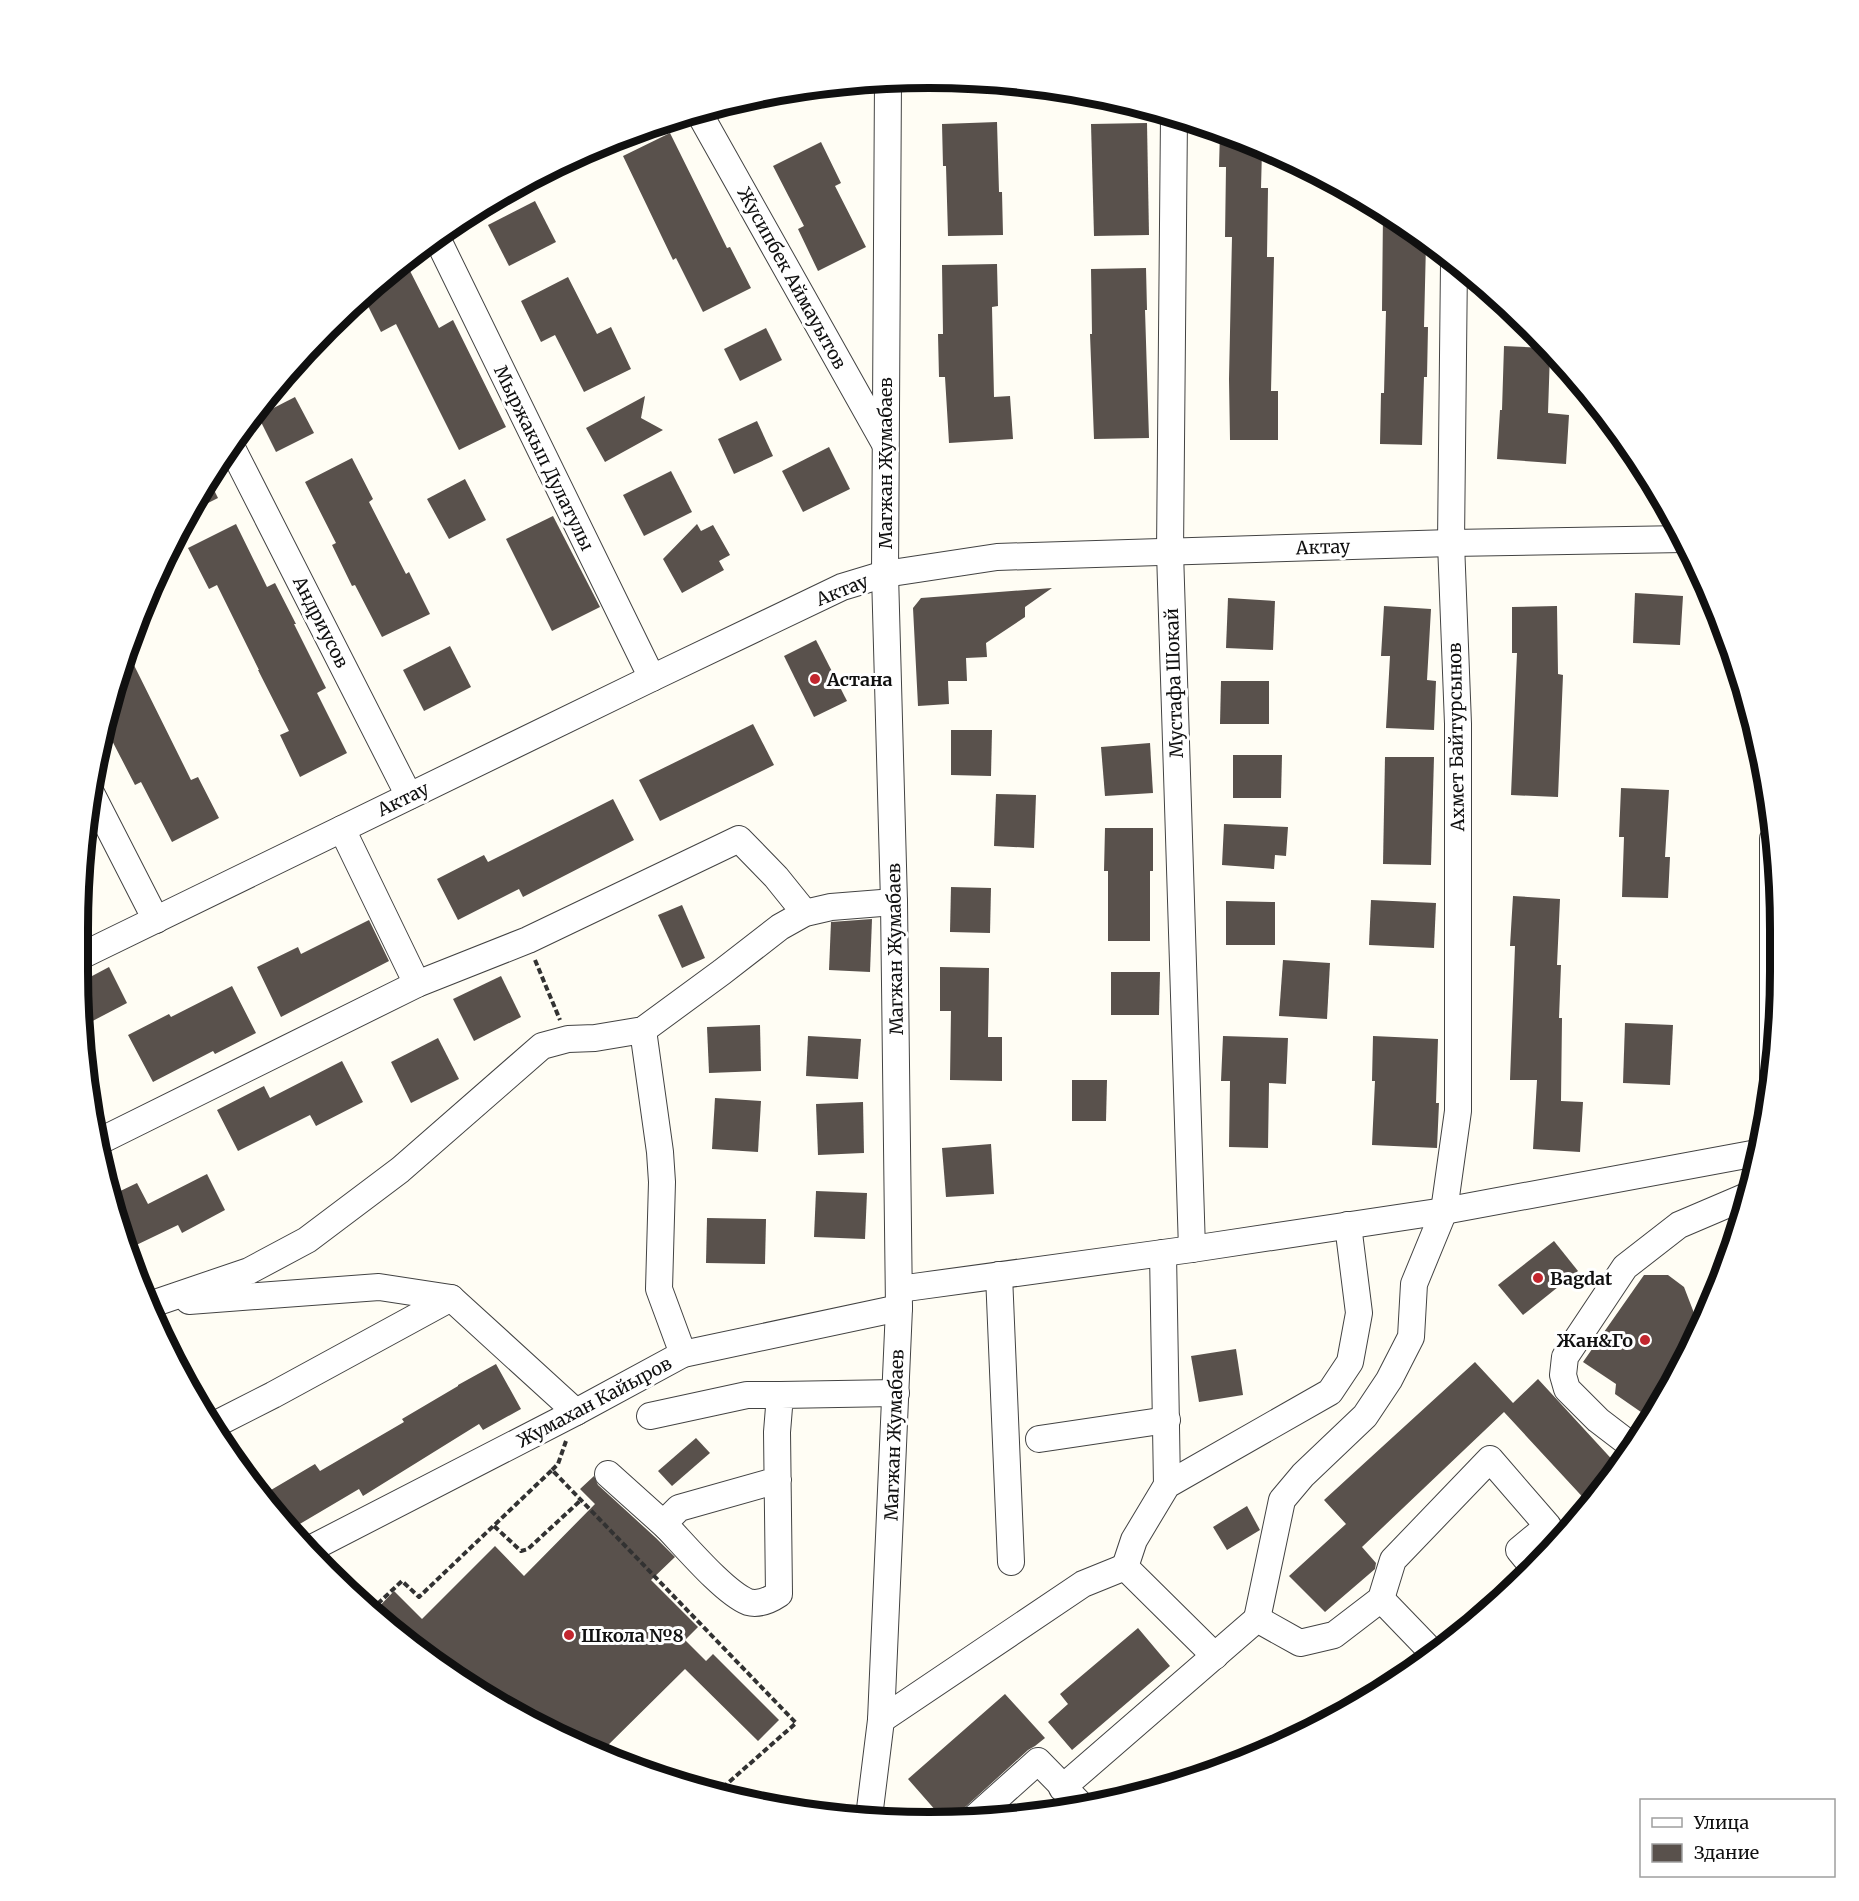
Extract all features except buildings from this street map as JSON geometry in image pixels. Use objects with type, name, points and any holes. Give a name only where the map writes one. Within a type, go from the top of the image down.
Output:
[{"type":"street","name":"Магжан Жумабаев","points":[[870,1811],[881,1720],[899,1298],[894,902],[885,574],[888,90]]},
{"type":"street","name":"Жусипбек Аймауытов","points":[[703,120],[885,444]]},
{"type":"street","name":"Мустафа Шокай","points":[[1174,125],[1170,552],[1192,1249]]},
{"type":"street","name":"Мыржакып Дулатулы","points":[[440,246],[652,678]]},
{"type":"street","name":"Ахмет Байтурсынов","points":[[1257,1619],[1282,1500],[1303,1475],[1365,1416],[1389,1380],[1411,1336],[1414,1284],[1444,1211],[1458,1111],[1458,724],[1451,543],[1454,272]]},
{"type":"street","name":"Андриусов","points":[[235,455],[410,796]]},
{"type":"street","name":"Актау","points":[[88,953],[842,587],[885,574],[997,557],[1674,538]]},
{"type":"street","points":[[98,807],[156,920]]},
{"type":"street","points":[[342,829],[417,984]]},
{"type":"street","points":[[106,1138],[417,984],[528,940],[739,839],[776,877],[805,913]]},
{"type":"street","points":[[157,1302],[249,1271],[307,1240],[400,1170],[542,1046],[568,1039],[595,1038],[643,1030],[780,927],[805,913],[831,907],[894,902]]},
{"type":"street","points":[[643,1030],[662,1182],[659,1289],[683,1354]]},
{"type":"street","name":"Жумахан Кайыров","points":[[316,1546],[576,1412],[683,1354],[899,1298],[999,1275],[1444,1211],[1750,1154]]},
{"type":"street","points":[[1627,1442],[1598,1420],[1567,1389],[1563,1375],[1565,1357],[1625,1266],[1679,1225],[1739,1199]]},
{"type":"street","points":[[881,1720],[1083,1584],[1125,1567],[1134,1540],[1167,1485],[1330,1392],[1350,1362],[1359,1312],[1348,1225]]},
{"type":"street","points":[[1163,1253],[1167,1485]]},
{"type":"street","points":[[999,1275],[1011,1562]]},
{"type":"street","points":[[158,1304],[380,1287],[451,1298],[576,1412]]},
{"type":"street","points":[[220,1422],[451,1298]]},
{"type":"street","points":[[650,1416],[747,1395],[896,1393]]},
{"type":"street","points":[[608,1474],[667,1527],[731,1592],[750,1603],[769,1601],[779,1594],[777,1431],[780,1395]]},
{"type":"street","points":[[1039,1439],[1167,1420]]},
{"type":"street","points":[[1062,1788],[1257,1619],[1300,1643],[1334,1635],[1380,1599],[1393,1560],[1490,1459],[1548,1526],[1519,1550],[1528,1561]]},
{"type":"street","points":[[667,1527],[670,1517],[679,1508],[778,1480]]},
{"type":"street","points":[[1125,1567],[1215,1656]]},
{"type":"street","points":[[1380,1599],[1428,1648]]},
{"type":"street","points":[[982,1811],[1038,1761],[1075,1799]]},
{"type":"path","points":[[528,940],[547,993],[568,1039]]},
{"type":"path","points":[[376,1605],[402,1581],[418,1597],[552,1470],[796,1723],[724,1787]]},
{"type":"path","points":[[494,1526],[520,1551],[528,1549],[581,1500]]},
{"type":"place","name":"Астана","points":[[815,679]]},
{"type":"place","name":"Bagdat","points":[[1538,1278]]},
{"type":"place","name":"Жан&Го","points":[[1645,1340]]},
{"type":"place","name":"Школа №8","points":[[569,1635]]}]
